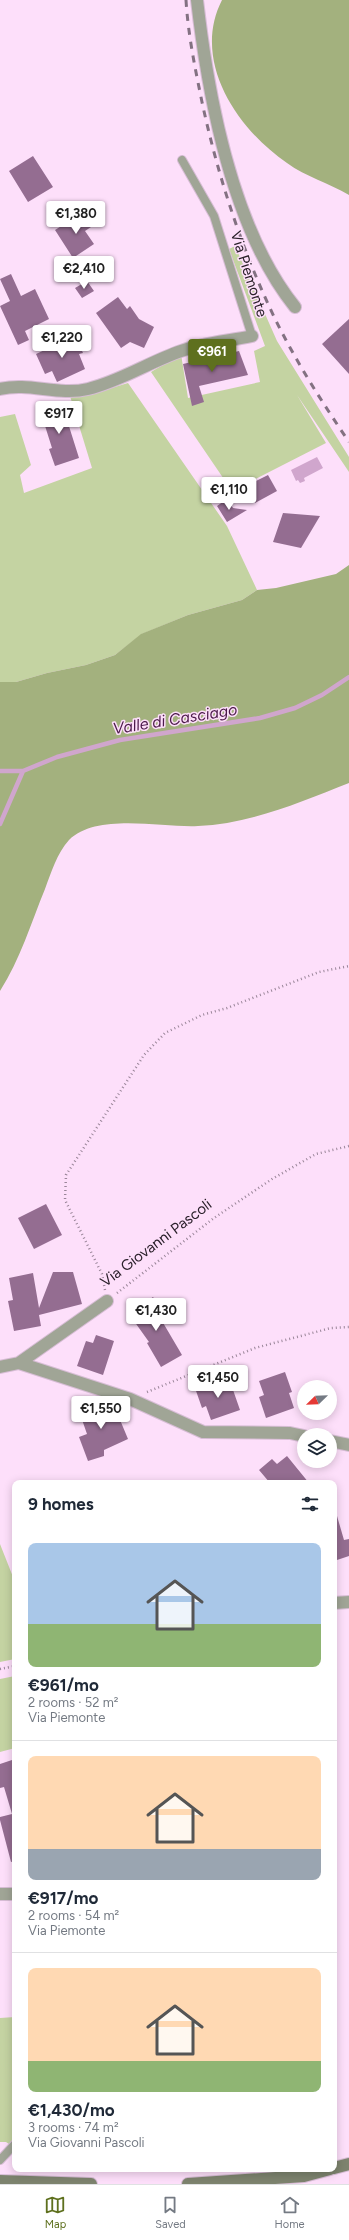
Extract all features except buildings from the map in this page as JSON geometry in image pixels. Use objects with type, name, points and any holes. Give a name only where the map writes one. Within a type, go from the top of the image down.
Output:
[{"type":"street","points":[[197,0],[211,94],[240,198],[271,272],[295,307]]},
{"type":"street","name":"Via Piemonte","points":[[0,389],[14,386],[66,392],[86,390],[112,382],[181,351],[252,336]]},
{"type":"street","name":"Via Giovanni Pascoli","points":[[0,1368],[19,1363],[107,1301]]},
{"type":"street","points":[[19,1363],[130,1399],[203,1432],[290,1433],[297,1434]]},
{"type":"street","points":[[337,1442],[349,1444]]},
{"type":"street","points":[[337,1603],[349,1602]]},
{"type":"street","points":[[0,1894],[12,1894]]},
{"type":"street","points":[[337,2167],[349,2164]]},
{"type":"street","points":[[188,2184],[304,2176],[319,2172]]},
{"type":"street","points":[[0,2181],[91,2184]]},
{"type":"lane","name":"Via Piemonte","points":[[182,160],[214,216],[252,336]]},
{"type":"lane","points":[[0,2160],[12,2147]]},
{"type":"path","points":[[107,1301],[102,1274],[65,1200],[66,1174],[144,1055],[166,1033],[202,1015],[226,1008],[319,972],[349,966]]},
{"type":"path","name":"Via Giovanni Pascoli","points":[[107,1301],[220,1214],[272,1179],[316,1154],[349,1146]]},
{"type":"path","points":[[130,1399],[255,1348],[331,1328],[349,1327]]},
{"type":"path","points":[[0,1669],[12,1667]]},
{"type":"green space","points":[[222,0],[349,0],[349,195],[294,168],[287,163],[251,132],[236,113],[224,92],[216,69],[212,46],[214,23]]},
{"type":"green space","points":[[235,246],[277,341],[349,457],[349,472],[297,395],[326,443],[232,491],[151,372],[181,354],[188,398],[260,382],[254,351],[265,346],[229,249]]},
{"type":"green space","points":[[128,383],[227,526],[257,590],[242,600],[188,615],[142,634],[115,655],[86,665],[47,673],[16,682],[0,682],[0,417],[15,414],[31,465],[20,475],[24,493],[92,468],[70,396],[95,393]]},
{"type":"green space","points":[[349,565],[349,783],[275,811],[237,821],[198,826],[131,823],[113,824],[96,826],[81,831],[69,840],[58,857],[14,967],[0,991],[0,682],[16,682],[47,673],[86,665],[115,655],[141,634],[188,615],[242,600],[257,590],[276,588],[336,574]]},
{"type":"green space","points":[[0,1544],[12,1574],[12,1660],[0,1662]]},
{"type":"green space","points":[[12,1677],[12,1749],[0,1752],[0,1679]]},
{"type":"green space","points":[[12,2017],[12,2146],[6,2142],[0,2142],[0,2018]]},
{"type":"shaded area","points":[[317,457],[323,468],[304,478],[305,481],[300,483],[298,480],[296,481],[291,470]]},
{"type":"waterway","name":"Valle di Casciago","points":[[0,771],[23,771],[57,757],[120,740],[260,718],[295,708],[322,695],[349,677]]},
{"type":"waterway","points":[[0,824],[23,771]]},
{"type":"railway","points":[[186,0],[194,64],[208,128],[230,206],[248,257],[269,306],[296,359],[349,442]]}]
